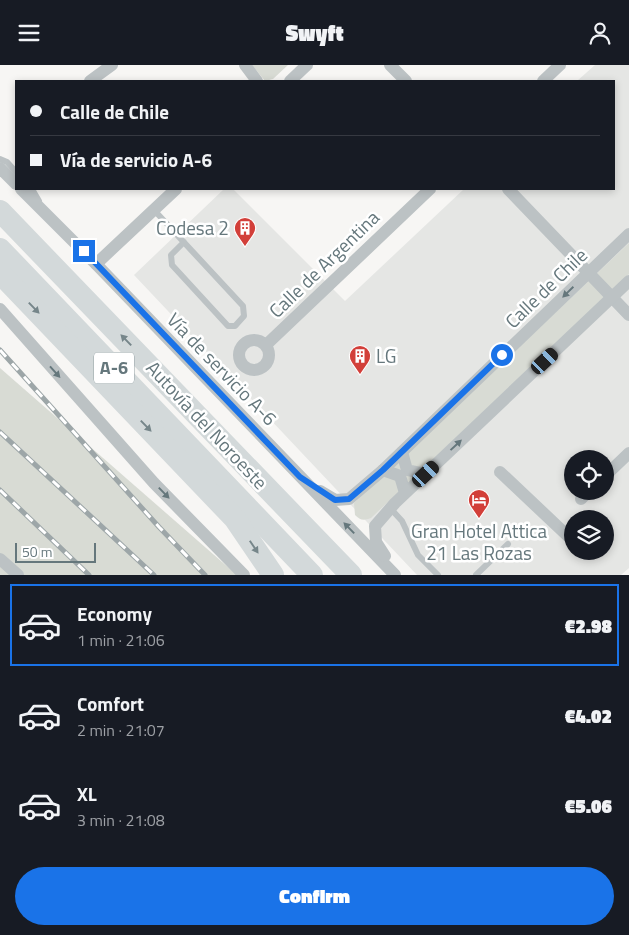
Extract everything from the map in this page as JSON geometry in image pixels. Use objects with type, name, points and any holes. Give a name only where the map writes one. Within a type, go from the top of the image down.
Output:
[{"type":"highway","name":"Autovía del Noroeste","points":[[0,211],[351,575]]},
{"type":"highway","name":"Autovía del Noroeste","points":[[0,249],[312,575]]},
{"type":"highway","points":[[0,273],[235,519],[273,575]]},
{"type":"street","points":[[91,80],[112,65]]},
{"type":"street","points":[[244,65],[256,80]]},
{"type":"street","points":[[291,80],[307,65]]},
{"type":"street","points":[[390,65],[405,80]]},
{"type":"street","points":[[544,80],[560,65]]},
{"type":"street","points":[[0,168],[15,183]]},
{"type":"street","name":"Vía de servicio A-6","points":[[22,190],[96,264],[396,575]]},
{"type":"street","points":[[96,264],[175,190]]},
{"type":"street","name":"Calle de Argentina","points":[[266,345],[429,190]]},
{"type":"street","points":[[509,190],[629,315]]},
{"type":"street","name":"Calle de Chile","points":[[300,477],[335,500],[349,499],[383,470],[629,234]]},
{"type":"street","points":[[396,575],[376,542],[374,526],[405,493],[629,281]]},
{"type":"street","points":[[0,309],[154,483],[244,575]]},
{"type":"street","points":[[402,452],[407,470],[426,474]]},
{"type":"street","points":[[614,467],[629,453]]},
{"type":"street","points":[[383,470],[400,476],[405,493]]},
{"type":"street","points":[[500,472],[564,532]]},
{"type":"street","points":[[0,559],[18,575]]},
{"type":"lane","points":[[0,159],[7,162],[15,171]]},
{"type":"lane","points":[[33,190],[45,213]]},
{"type":"lane","points":[[154,210],[184,241],[243,306],[244,316],[235,326],[228,326],[172,265],[171,255],[184,241]]},
{"type":"lane","points":[[390,509],[402,521],[418,555],[438,575]]},
{"type":"lane","points":[[476,575],[508,544]]},
{"type":"shaded area","points":[[252,65],[288,65],[273,79],[264,80]]},
{"type":"shaded area","points":[[595,65],[629,65],[629,568],[621,575],[417,575],[134,275],[223,190],[234,190],[345,301],[463,190],[615,190],[615,80],[578,80]]},
{"type":"shaded area","points":[[629,243],[629,274],[371,518],[358,518],[355,515],[354,503]]},
{"type":"shaded area","points":[[0,368],[237,575],[0,575]]},
{"type":"railway","points":[[0,350],[159,527],[205,575]]},
{"type":"railway","points":[[0,432],[154,575]]},
{"type":"railway","points":[[0,490],[89,575]]},
{"type":"place","name":"Codesa 2","points":[[245,247]]},
{"type":"place","name":"LG","points":[[360,375]]},
{"type":"place","name":"Gran Hotel Attica 21 Las Rozas","points":[[479,519]]},
{"type":"route","points":[[84,251],[300,477],[335,500],[349,499],[373,479],[502,355]]}]
